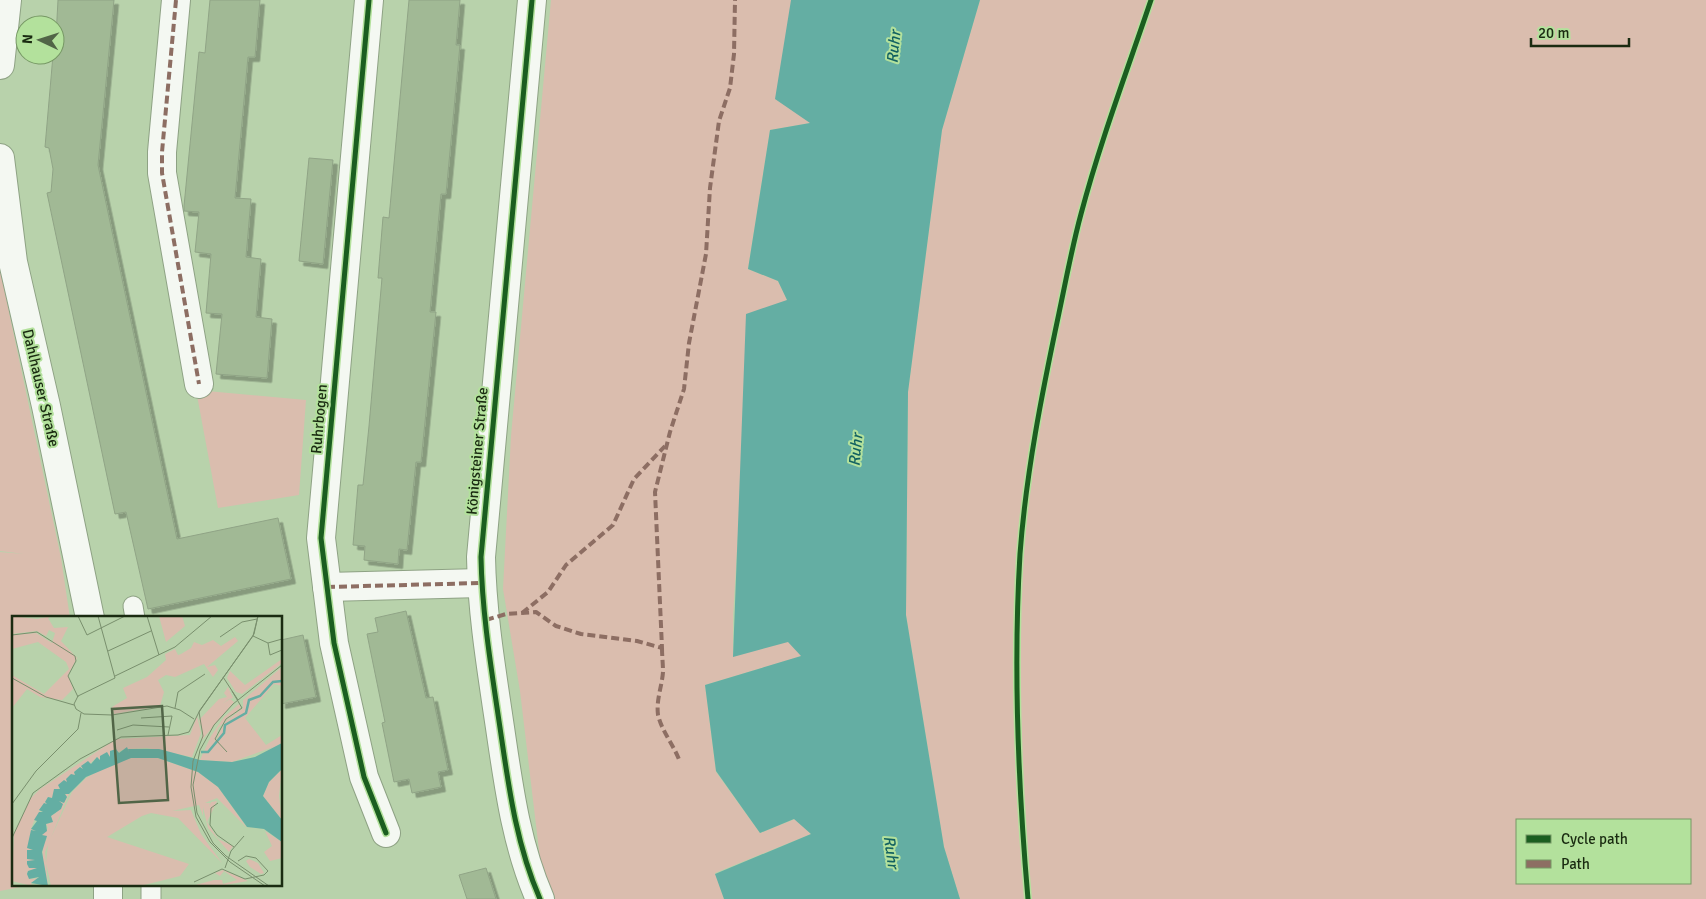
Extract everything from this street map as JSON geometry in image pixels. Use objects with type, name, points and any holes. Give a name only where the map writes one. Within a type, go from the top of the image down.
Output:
[{"type":"street","points":[[0,65],[7,0]]},
{"type":"street","points":[[176,0],[162,152],[162,173],[199,384]]},
{"type":"street","name":"Ruhrbogen","points":[[369,0],[321,538],[334,643],[364,777],[386,833]]},
{"type":"street","name":"Königsteiner Straße","points":[[532,0],[484,510],[481,583],[514,819],[540,899]]},
{"type":"street","name":"Dahlhauser Straße","points":[[0,158],[12,262],[46,406],[90,616]]},
{"type":"street","points":[[327,587],[481,583]]},
{"type":"street","points":[[108,886],[108,899]]},
{"type":"lane","points":[[151,886],[151,899]]},
{"type":"shaded area","points":[[551,0],[793,0],[811,123],[770,130],[748,269],[778,281],[787,300],[742,467],[733,616],[733,656],[788,641],[802,656],[705,685],[716,772],[760,833],[795,819],[811,834],[715,873],[724,899],[555,899],[541,867],[520,691],[503,589],[511,436]]},
{"type":"shaded area","points":[[980,0],[1706,0],[1706,899],[960,899],[944,847],[906,615],[908,392],[942,130]]},
{"type":"shaded area","points":[[0,250],[1,274],[61,558],[70,616],[12,616],[12,886],[25,886],[0,891],[0,552],[24,554],[0,551]]},
{"type":"shaded area","points":[[196,390],[306,400],[299,495],[218,508]]},
{"type":"water","name":"Ruhr","points":[[791,0],[980,0],[942,130],[908,392],[906,615],[944,847],[960,899],[724,899],[715,874],[811,834],[794,819],[760,833],[716,771],[705,685],[801,656],[788,642],[733,657],[746,314],[787,300],[778,281],[748,269],[770,130],[810,123],[775,99]]},
{"type":"building","points":[[58,0],[114,0],[98,165],[177,539],[278,518],[291,579],[148,609],[126,512],[115,514],[47,193],[51,192],[53,169],[49,148],[45,147],[52,65],[65,65],[65,15],[57,15]]},
{"type":"building","points":[[210,0],[260,0],[255,57],[248,57],[235,198],[251,199],[246,257],[261,259],[256,317],[272,319],[267,378],[216,374],[222,314],[206,313],[211,254],[195,252],[199,212],[184,211],[199,52],[205,53]]},
{"type":"building","points":[[409,0],[460,0],[456,45],[460,45],[446,194],[441,194],[430,312],[436,312],[421,462],[416,462],[407,550],[399,549],[398,564],[364,560],[365,546],[353,545],[358,485],[363,485],[382,278],[378,278],[383,217],[389,218]]},
{"type":"building","points":[[309,158],[333,160],[323,264],[299,261]]},
{"type":"building","points":[[406,611],[426,698],[433,697],[448,770],[438,772],[441,787],[412,793],[409,779],[394,782],[382,723],[385,722],[367,634],[378,632],[375,618]]},
{"type":"building","points":[[303,635],[316,697],[282,704],[282,640]]},
{"type":"building","points":[[486,868],[496,899],[467,899],[459,875]]},
{"type":"marked path","points":[[176,0],[162,152],[162,173],[199,384]]},
{"type":"marked path","points":[[486,620],[506,614],[536,612],[556,626],[581,634],[637,641],[662,648],[655,492],[670,432],[684,389],[689,343],[706,254],[710,188],[719,121],[730,88],[734,54],[735,0]]},
{"type":"marked path","points":[[522,613],[548,592],[566,565],[613,525],[634,479],[665,446]]},
{"type":"marked path","points":[[327,587],[481,583]]},
{"type":"marked path","points":[[662,648],[663,672],[658,715],[680,762]]},
{"type":"cycle path","points":[[369,0],[321,538],[334,643],[364,777],[386,833]]},
{"type":"cycle path","points":[[532,0],[481,557],[487,639],[509,789],[524,856],[540,899]]},
{"type":"cycle path","points":[[1028,899],[1019,770],[1017,640],[1020,554],[1030,463],[1069,264],[1088,187],[1151,0]]}]
